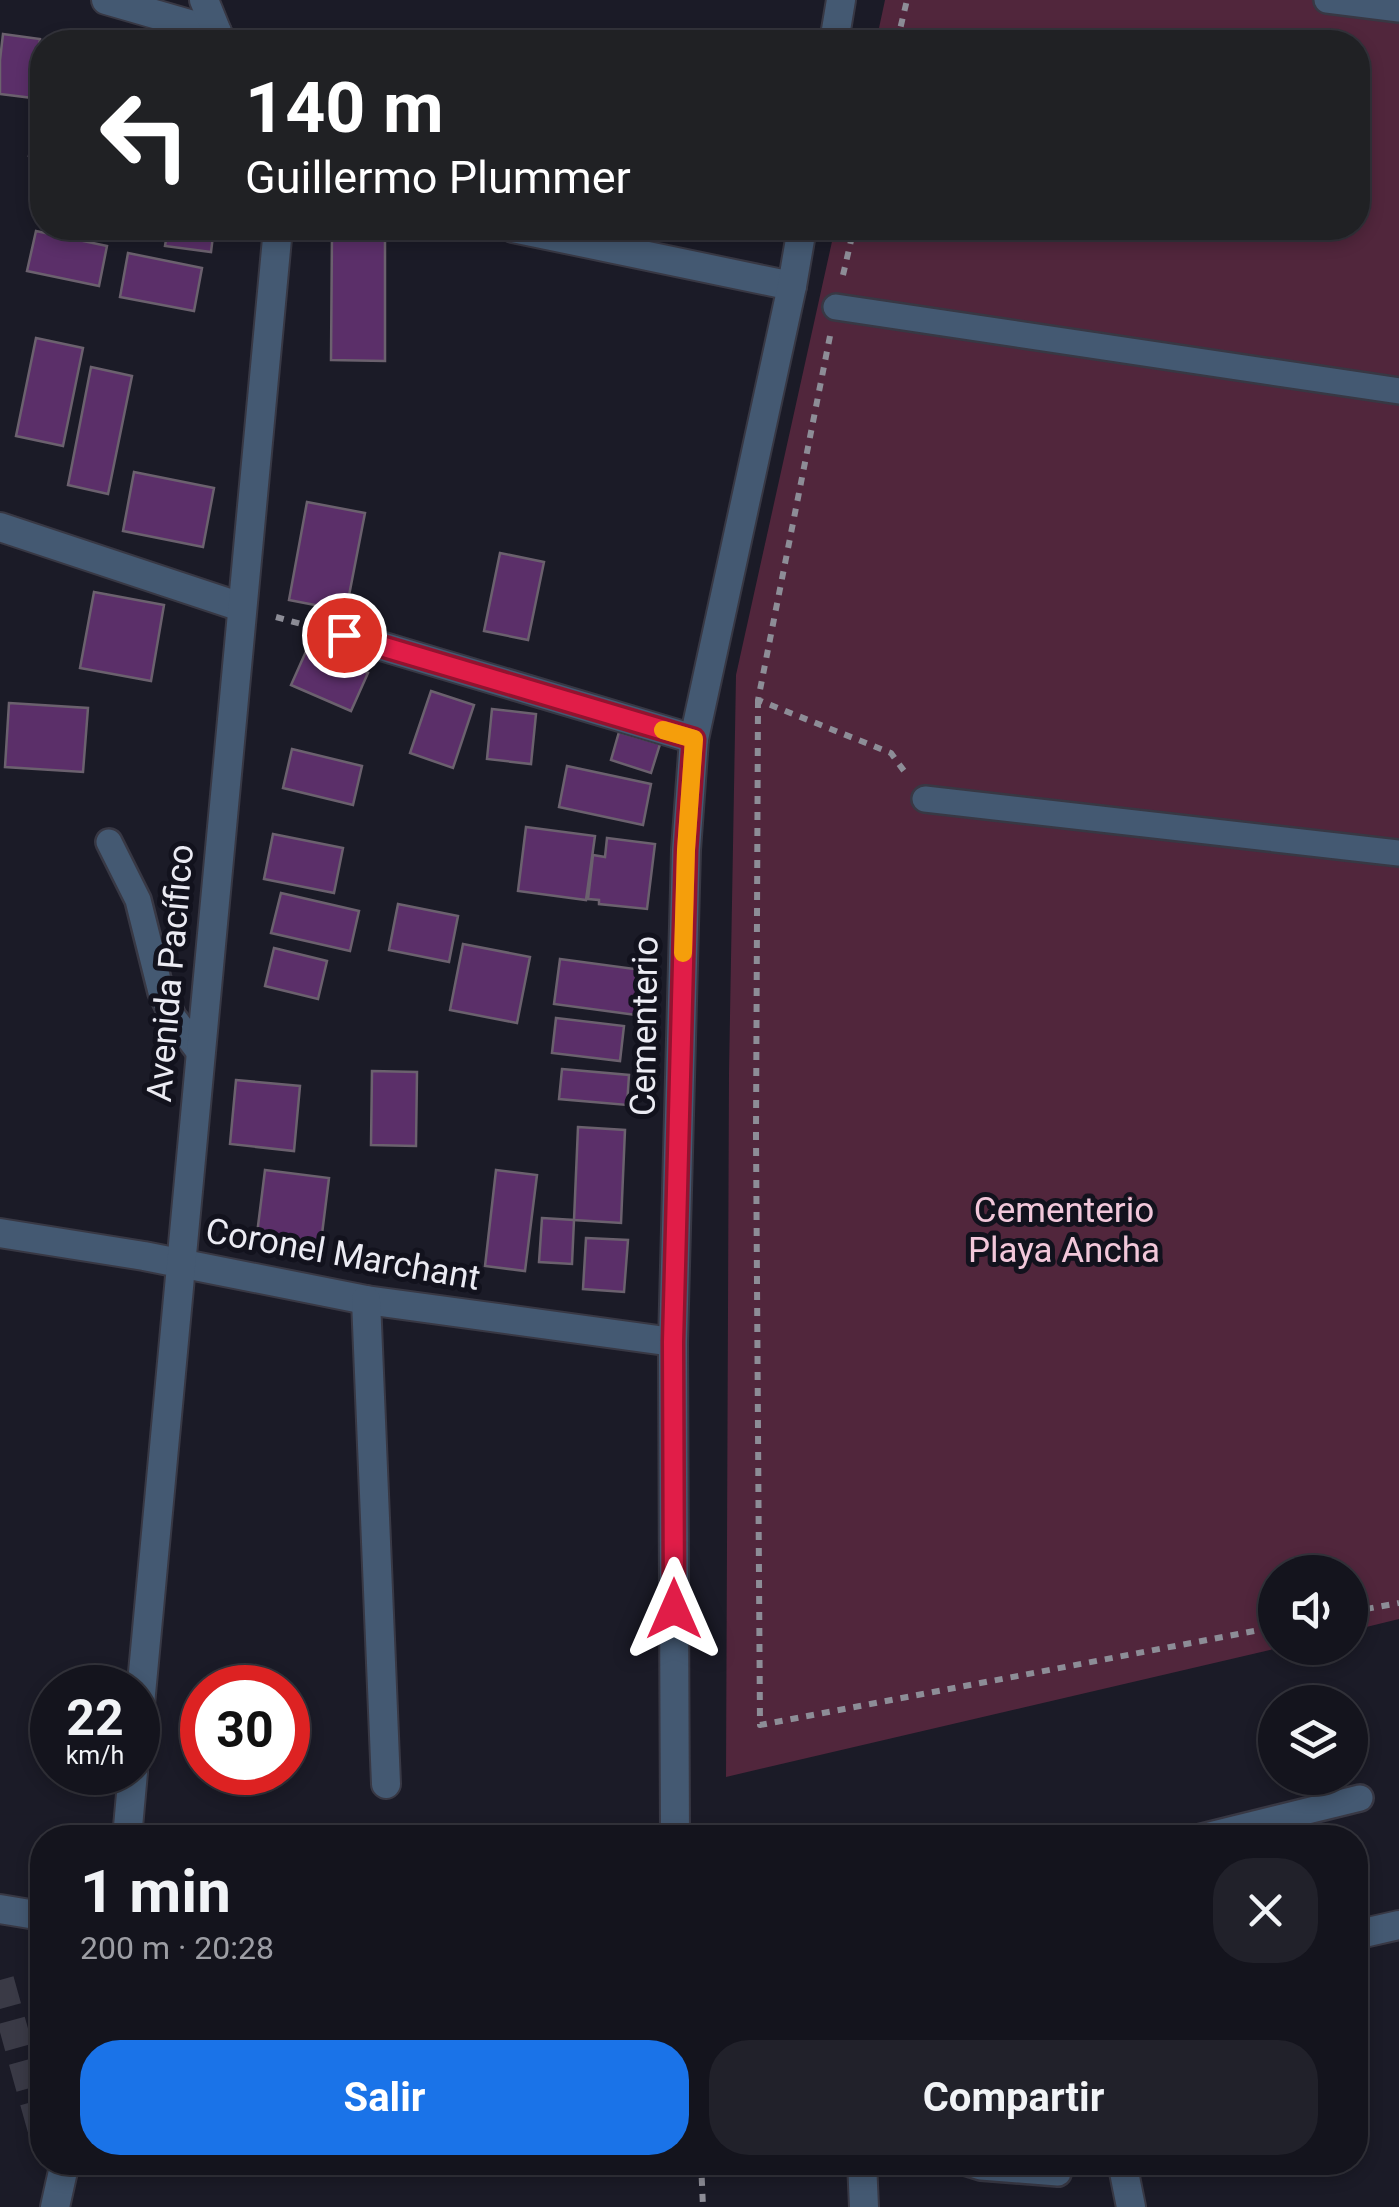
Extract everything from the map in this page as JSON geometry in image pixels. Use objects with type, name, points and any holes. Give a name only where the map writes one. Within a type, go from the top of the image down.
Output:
[{"type":"street","points":[[106,0],[198,30]]},
{"type":"street","points":[[204,0],[216,30]]},
{"type":"street","points":[[836,30],[842,0]]},
{"type":"street","name":"Avenida Pacífico","points":[[144,1665],[277,240]]},
{"type":"street","points":[[572,240],[792,286]]},
{"type":"street","name":"Cementerio","points":[[675,1825],[673,1342],[686,850],[694,739],[800,240]]},
{"type":"street","points":[[0,528],[240,607]]},
{"type":"street","points":[[344,635],[694,739]]},
{"type":"street","name":"Coronel Marchant","points":[[0,1233],[366,1300],[673,1342]]},
{"type":"street","points":[[366,1300],[386,1784]]},
{"type":"street","points":[[128,1825],[131,1795]]},
{"type":"street","points":[[0,1909],[30,1914]]},
{"type":"street","points":[[1368,1932],[1399,1925]]},
{"type":"street","points":[[55,2207],[62,2175]]},
{"type":"street","points":[[863,2175],[864,2207]]},
{"type":"street","points":[[1125,2175],[1131,2207]]},
{"type":"lane","points":[[1327,0],[1399,9]]},
{"type":"lane","points":[[836,307],[1399,390]]},
{"type":"lane","points":[[924,799],[1399,853]]},
{"type":"lane","points":[[109,842],[138,900],[160,992],[172,1017],[200,1053]]},
{"type":"lane","points":[[1251,1825],[1360,1798]]},
{"type":"path","points":[[900,30],[907,0]]},
{"type":"path","points":[[851,240],[758,700],[760,1726],[1258,1630]]},
{"type":"path","points":[[240,607],[344,635]]},
{"type":"path","points":[[758,700],[891,753],[924,799]]},
{"type":"path","points":[[1368,1609],[1399,1603]]},
{"type":"path","points":[[702,2175],[703,2207]]},
{"type":"green space","name":"Cementerio Playa Ancha","points":[[885,0],[1399,0],[1399,1619],[1368,1627],[1368,1555],[1258,1555],[1258,1653],[726,1777],[729,1073],[736,675],[832,240],[1370,240],[1370,30],[879,30]]},
{"type":"building","points":[[3,34],[30,38],[30,98],[0,94]]},
{"type":"building","points":[[34,240],[79,240],[107,246],[99,286],[27,271]]},
{"type":"building","points":[[166,240],[212,240],[211,252],[165,246]]},
{"type":"building","points":[[332,240],[385,240],[385,361],[331,360]]},
{"type":"building","points":[[128,253],[202,268],[194,311],[120,297]]},
{"type":"building","points":[[36,338],[83,348],[63,446],[16,436]]},
{"type":"building","points":[[91,367],[132,376],[108,494],[68,485]]},
{"type":"building","points":[[134,472],[214,488],[203,547],[123,531]]},
{"type":"building","points":[[307,502],[365,513],[346,611],[289,600]]},
{"type":"building","points":[[500,553],[544,562],[528,640],[484,631]]},
{"type":"building","points":[[94,592],[164,605],[151,681],[80,668]]},
{"type":"building","points":[[308,647],[368,673],[351,711],[291,685]]},
{"type":"building","points":[[431,691],[474,705],[453,768],[410,753]]},
{"type":"building","points":[[9,703],[88,708],[83,772],[5,767]]},
{"type":"building","points":[[492,709],[536,714],[531,764],[487,759]]},
{"type":"building","points":[[619,732],[660,744],[651,773],[611,760]]},
{"type":"building","points":[[292,749],[362,766],[353,805],[283,788]]},
{"type":"building","points":[[567,766],[651,784],[643,825],[559,807]]},
{"type":"building","points":[[526,827],[595,836],[586,900],[518,891]]},
{"type":"building","points":[[273,834],[343,848],[334,893],[264,879]]},
{"type":"building","points":[[607,838],[655,844],[647,909],[599,904],[599,900],[588,899],[593,855],[605,857]]},
{"type":"building","points":[[281,893],[359,911],[350,951],[271,933]]},
{"type":"building","points":[[398,904],[458,916],[449,962],[389,950]]},
{"type":"building","points":[[463,944],[530,957],[517,1023],[450,1010]]},
{"type":"building","points":[[274,948],[327,961],[318,999],[265,986]]},
{"type":"building","points":[[560,959],[657,972],[651,1017],[554,1004]]},
{"type":"building","points":[[556,1018],[624,1026],[620,1061],[552,1053]]},
{"type":"building","points":[[562,1069],[629,1075],[627,1105],[559,1099]]},
{"type":"building","points":[[372,1071],[417,1072],[416,1146],[371,1145]]},
{"type":"building","points":[[236,1080],[300,1086],[294,1151],[230,1144]]},
{"type":"building","points":[[578,1127],[625,1130],[621,1223],[574,1220]]},
{"type":"building","points":[[265,1170],[329,1178],[321,1242],[257,1234]]},
{"type":"building","points":[[496,1170],[537,1175],[525,1271],[485,1266]]},
{"type":"building","points":[[542,1218],[574,1220],[572,1264],[539,1262]]},
{"type":"building","points":[[586,1238],[628,1240],[624,1292],[583,1289]]},
{"type":"tunnel","points":[[0,1980],[30,2088]]},
{"type":"slow traffic","points":[[663,730],[694,739],[683,953]]},
{"type":"route","points":[[344,635],[694,739],[686,850],[673,1342],[674,1609]]}]
